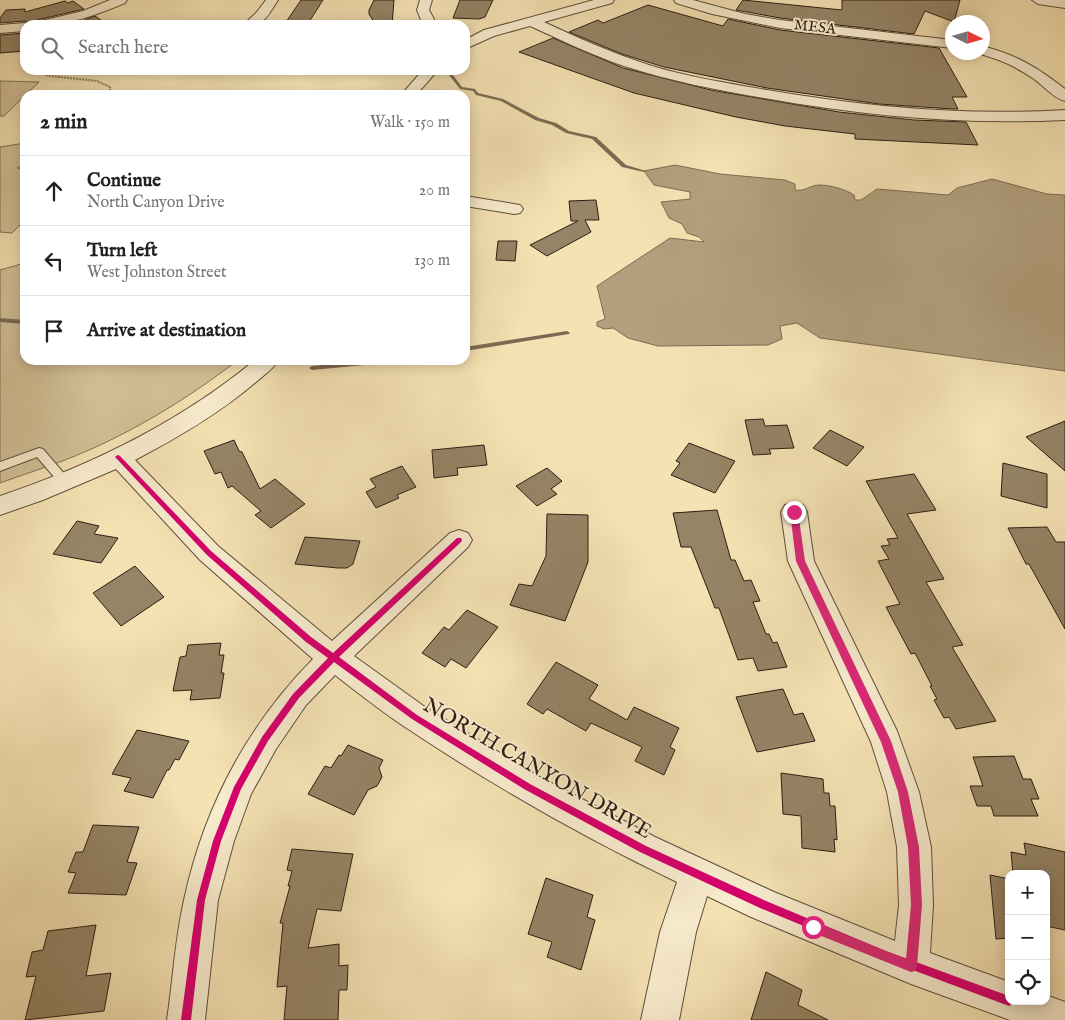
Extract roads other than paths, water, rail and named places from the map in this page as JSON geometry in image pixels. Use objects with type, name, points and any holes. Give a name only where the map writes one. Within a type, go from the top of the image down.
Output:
[{"type":"street","points":[[62,20],[87,14],[121,0]]},
{"type":"street","points":[[256,20],[272,0]]},
{"type":"street","points":[[426,0],[423,10],[428,20]]},
{"type":"street","points":[[470,42],[489,33],[608,0]]},
{"type":"street","name":"MESA","points":[[680,0],[702,8],[748,18],[945,43]]},
{"type":"street","points":[[1038,0],[1065,4]]},
{"type":"street","points":[[531,21],[611,57],[700,83],[808,103],[932,115],[1040,117],[1065,115]]},
{"type":"street","points":[[0,29],[20,27]]},
{"type":"street","points":[[990,52],[1012,59],[1041,77],[1065,97]]},
{"type":"street","points":[[413,90],[426,75]]},
{"type":"street","points":[[470,202],[514,209]]},
{"type":"street","points":[[0,506],[118,457],[171,429],[215,402],[262,365]]},
{"type":"street","name":"NORTH CANYON DRIVE","points":[[118,457],[158,503],[214,559],[294,630],[406,712],[513,779],[637,846],[696,875],[813,927],[911,966],[1005,1000]]},
{"type":"street","points":[[794,512],[801,561],[886,741],[903,792],[914,847],[916,905],[911,966]]},
{"type":"street","points":[[186,1020],[201,900],[217,841],[238,787],[265,739],[296,696],[332,659],[459,540]]},
{"type":"street","points":[[660,1020],[678,932],[696,875]]},
{"type":"street","name":"NORTH CANYON DRIVE","points":[[1021,1005],[1064,1020]]},
{"type":"lane","points":[[0,467],[39,452],[64,481]]},
{"type":"waterway","points":[[451,75],[461,88],[474,90],[477,94],[502,100],[537,119],[554,124],[568,132],[594,138],[624,166],[644,171]]},
{"type":"waterway","points":[[0,320],[20,322]]},
{"type":"waterway","points":[[470,348],[567,333]]},
{"type":"waterway","points":[[312,368],[344,365]]}]
